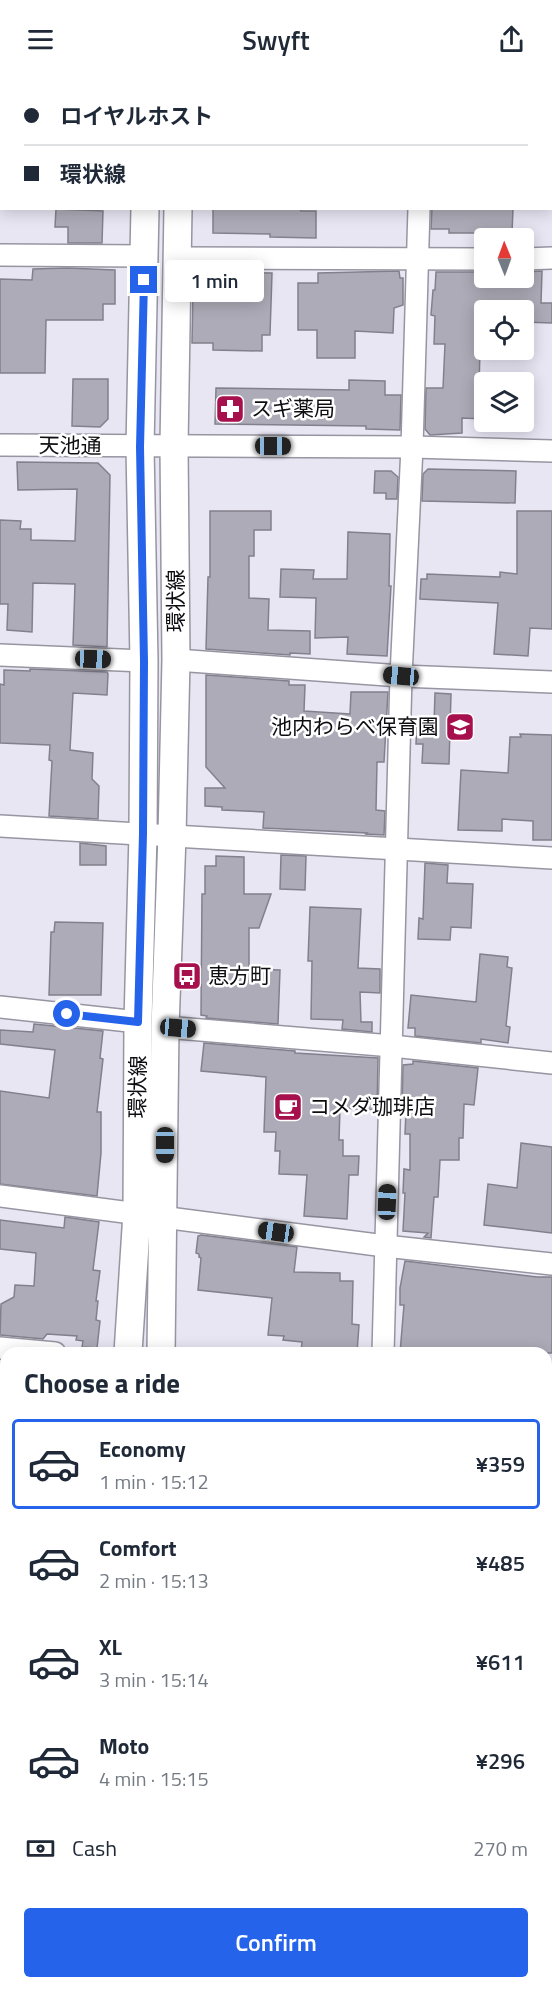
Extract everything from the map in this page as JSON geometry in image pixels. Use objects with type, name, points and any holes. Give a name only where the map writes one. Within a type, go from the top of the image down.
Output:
[{"type":"main road","name":"環状線","points":[[128,1347],[137,1213],[138,1022],[143,834],[144,661],[140,447],[145,210]]},
{"type":"main road","name":"環状線","points":[[161,1347],[165,1216],[165,1027],[176,660],[174,446],[178,210]]},
{"type":"street","points":[[384,1347],[401,676],[412,447],[419,210]]},
{"type":"street","points":[[0,255],[144,256]]},
{"type":"street","points":[[176,258],[474,259]]},
{"type":"street","points":[[534,259],[552,258]]},
{"type":"street","name":"天池通","points":[[0,445],[412,447],[552,451]]},
{"type":"street","points":[[0,655],[144,661]]},
{"type":"street","points":[[176,660],[401,676],[552,682]]},
{"type":"street","points":[[0,826],[552,858]]},
{"type":"street","points":[[0,1007],[138,1022]]},
{"type":"street","points":[[165,1027],[392,1046],[552,1064]]},
{"type":"street","points":[[0,1196],[385,1246],[552,1264]]},
{"type":"building","points":[[56,210],[103,211],[102,243],[68,243],[68,227],[55,227]]},
{"type":"building","points":[[213,210],[316,211],[316,238],[213,233]]},
{"type":"building","points":[[432,210],[513,210],[512,228],[474,228],[474,233],[449,233],[449,229],[431,229]]},
{"type":"building","points":[[33,269],[115,270],[115,304],[103,304],[103,320],[46,320],[45,373],[0,373],[0,279],[32,280]]},
{"type":"building","points":[[399,271],[400,278],[403,278],[403,305],[394,308],[393,333],[355,331],[355,358],[317,358],[317,330],[298,330],[298,283],[318,283],[318,273]]},
{"type":"building","points":[[534,271],[542,271],[541,303],[552,303],[552,323],[534,322],[534,300],[474,300],[474,360],[480,360],[479,372],[474,372],[474,419],[462,418],[462,433],[430,435],[425,429],[426,388],[443,388],[445,344],[434,344],[435,316],[431,315],[436,272],[474,272],[474,288],[534,288]]},
{"type":"building","points":[[215,272],[272,273],[270,335],[262,335],[262,351],[213,350],[213,343],[192,343],[193,291],[215,291]]},
{"type":"building","points":[[73,379],[108,379],[108,419],[100,427],[72,426]]},
{"type":"building","points":[[349,380],[385,381],[385,395],[401,395],[400,430],[366,429],[366,426],[215,424],[216,388],[349,390]]},
{"type":"building","points":[[17,462],[98,463],[110,475],[107,647],[73,645],[75,584],[33,583],[32,632],[7,630],[8,604],[0,604],[0,520],[21,521],[20,529],[31,529],[31,540],[75,541],[77,489],[18,490]]},
{"type":"building","points":[[428,469],[516,471],[515,503],[422,501],[423,474]]},
{"type":"building","points":[[375,471],[391,471],[398,477],[397,499],[386,499],[386,493],[374,493]]},
{"type":"building","points":[[210,511],[271,511],[271,530],[254,530],[254,556],[249,556],[249,598],[269,599],[268,630],[310,631],[310,654],[290,653],[290,655],[206,649],[208,577],[210,577]]},
{"type":"building","points":[[517,511],[552,511],[552,629],[530,628],[528,656],[494,654],[498,603],[420,599],[421,579],[427,579],[427,574],[500,577],[500,572],[517,574]]},
{"type":"building","points":[[348,532],[390,534],[389,586],[391,586],[387,656],[347,654],[348,637],[315,638],[316,598],[280,597],[281,569],[314,570],[313,579],[347,579]]},
{"type":"building","points":[[30,669],[107,672],[108,674],[107,695],[73,693],[70,750],[93,753],[92,779],[99,786],[98,819],[49,816],[52,761],[49,760],[50,745],[0,743],[0,684],[4,685],[4,670],[30,671]]},
{"type":"building","points":[[206,675],[289,681],[289,685],[305,685],[304,711],[350,714],[351,692],[388,692],[384,762],[377,762],[376,810],[385,811],[384,835],[263,828],[264,812],[222,810],[222,807],[205,806],[205,788],[225,788],[206,767]]},
{"type":"building","points":[[435,693],[451,694],[449,764],[422,763],[423,744],[416,744],[417,723],[434,724]]},
{"type":"building","points":[[520,734],[552,735],[552,840],[533,840],[533,821],[502,819],[502,831],[458,830],[461,770],[508,773],[510,737],[521,737]]},
{"type":"building","points":[[80,843],[106,846],[106,865],[80,865]]},
{"type":"building","points":[[281,855],[306,856],[305,890],[280,889]]},
{"type":"building","points":[[216,856],[244,857],[244,894],[271,894],[259,928],[249,928],[249,969],[280,970],[278,1024],[206,1018],[207,1016],[201,1015],[202,894],[205,894],[205,866],[216,866]]},
{"type":"building","points":[[425,863],[448,865],[447,883],[473,884],[471,928],[451,927],[450,940],[418,939],[419,918],[423,919]]},
{"type":"building","points":[[310,907],[361,909],[358,968],[380,969],[380,993],[360,992],[361,1022],[372,1022],[372,1032],[342,1029],[343,1020],[311,1019],[312,961],[308,961]]},
{"type":"building","points":[[55,922],[103,923],[101,995],[49,995],[51,932],[54,932]]},
{"type":"building","points":[[480,954],[508,957],[507,967],[512,968],[506,1026],[510,1027],[508,1043],[481,1039],[481,1043],[415,1036],[415,1028],[408,1028],[411,995],[476,1002]]},
{"type":"building","points":[[34,1024],[103,1031],[100,1058],[103,1059],[97,1112],[101,1112],[101,1153],[97,1196],[0,1184],[0,1091],[49,1098],[55,1050],[0,1044],[0,1030],[33,1032]]},
{"type":"building","points":[[204,1043],[295,1051],[295,1053],[378,1058],[377,1110],[340,1108],[339,1140],[343,1140],[343,1156],[359,1156],[358,1175],[349,1175],[347,1219],[304,1216],[307,1175],[279,1174],[280,1151],[275,1151],[276,1132],[264,1132],[266,1077],[201,1071]]},
{"type":"building","points":[[413,1061],[478,1068],[474,1105],[464,1104],[463,1138],[459,1138],[459,1160],[440,1160],[438,1197],[434,1197],[431,1238],[424,1237],[428,1233],[403,1231],[404,1169],[410,1170],[410,1134],[405,1134],[406,1111],[402,1111],[403,1065],[413,1064]]},
{"type":"building","points":[[521,1143],[552,1147],[552,1233],[484,1225],[488,1184],[517,1188]]},
{"type":"building","points":[[65,1217],[99,1222],[93,1270],[100,1271],[96,1301],[98,1301],[96,1320],[100,1321],[97,1347],[82,1347],[83,1341],[76,1340],[77,1336],[47,1334],[43,1339],[0,1335],[1,1304],[14,1297],[15,1285],[34,1286],[36,1253],[0,1249],[0,1220],[64,1228]]},
{"type":"building","points":[[198,1236],[297,1247],[294,1272],[340,1273],[340,1281],[353,1281],[352,1324],[359,1325],[357,1347],[301,1347],[302,1342],[283,1340],[284,1336],[268,1335],[272,1298],[198,1290],[201,1258],[196,1253]]},
{"type":"building","points":[[405,1261],[552,1277],[552,1347],[400,1347],[404,1305],[400,1305],[400,1288]]},
{"type":"place","name":"スギ薬局","points":[[230,409]]},
{"type":"place","name":"池内わらべ保育園","points":[[460,727]]},
{"type":"place","name":"恵方町","points":[[187,976]]},
{"type":"place","name":"コメダ珈琲店","points":[[288,1107]]},
{"type":"route","points":[[67,1014],[138,1022],[143,834],[144,661],[140,447],[144,280]]}]
